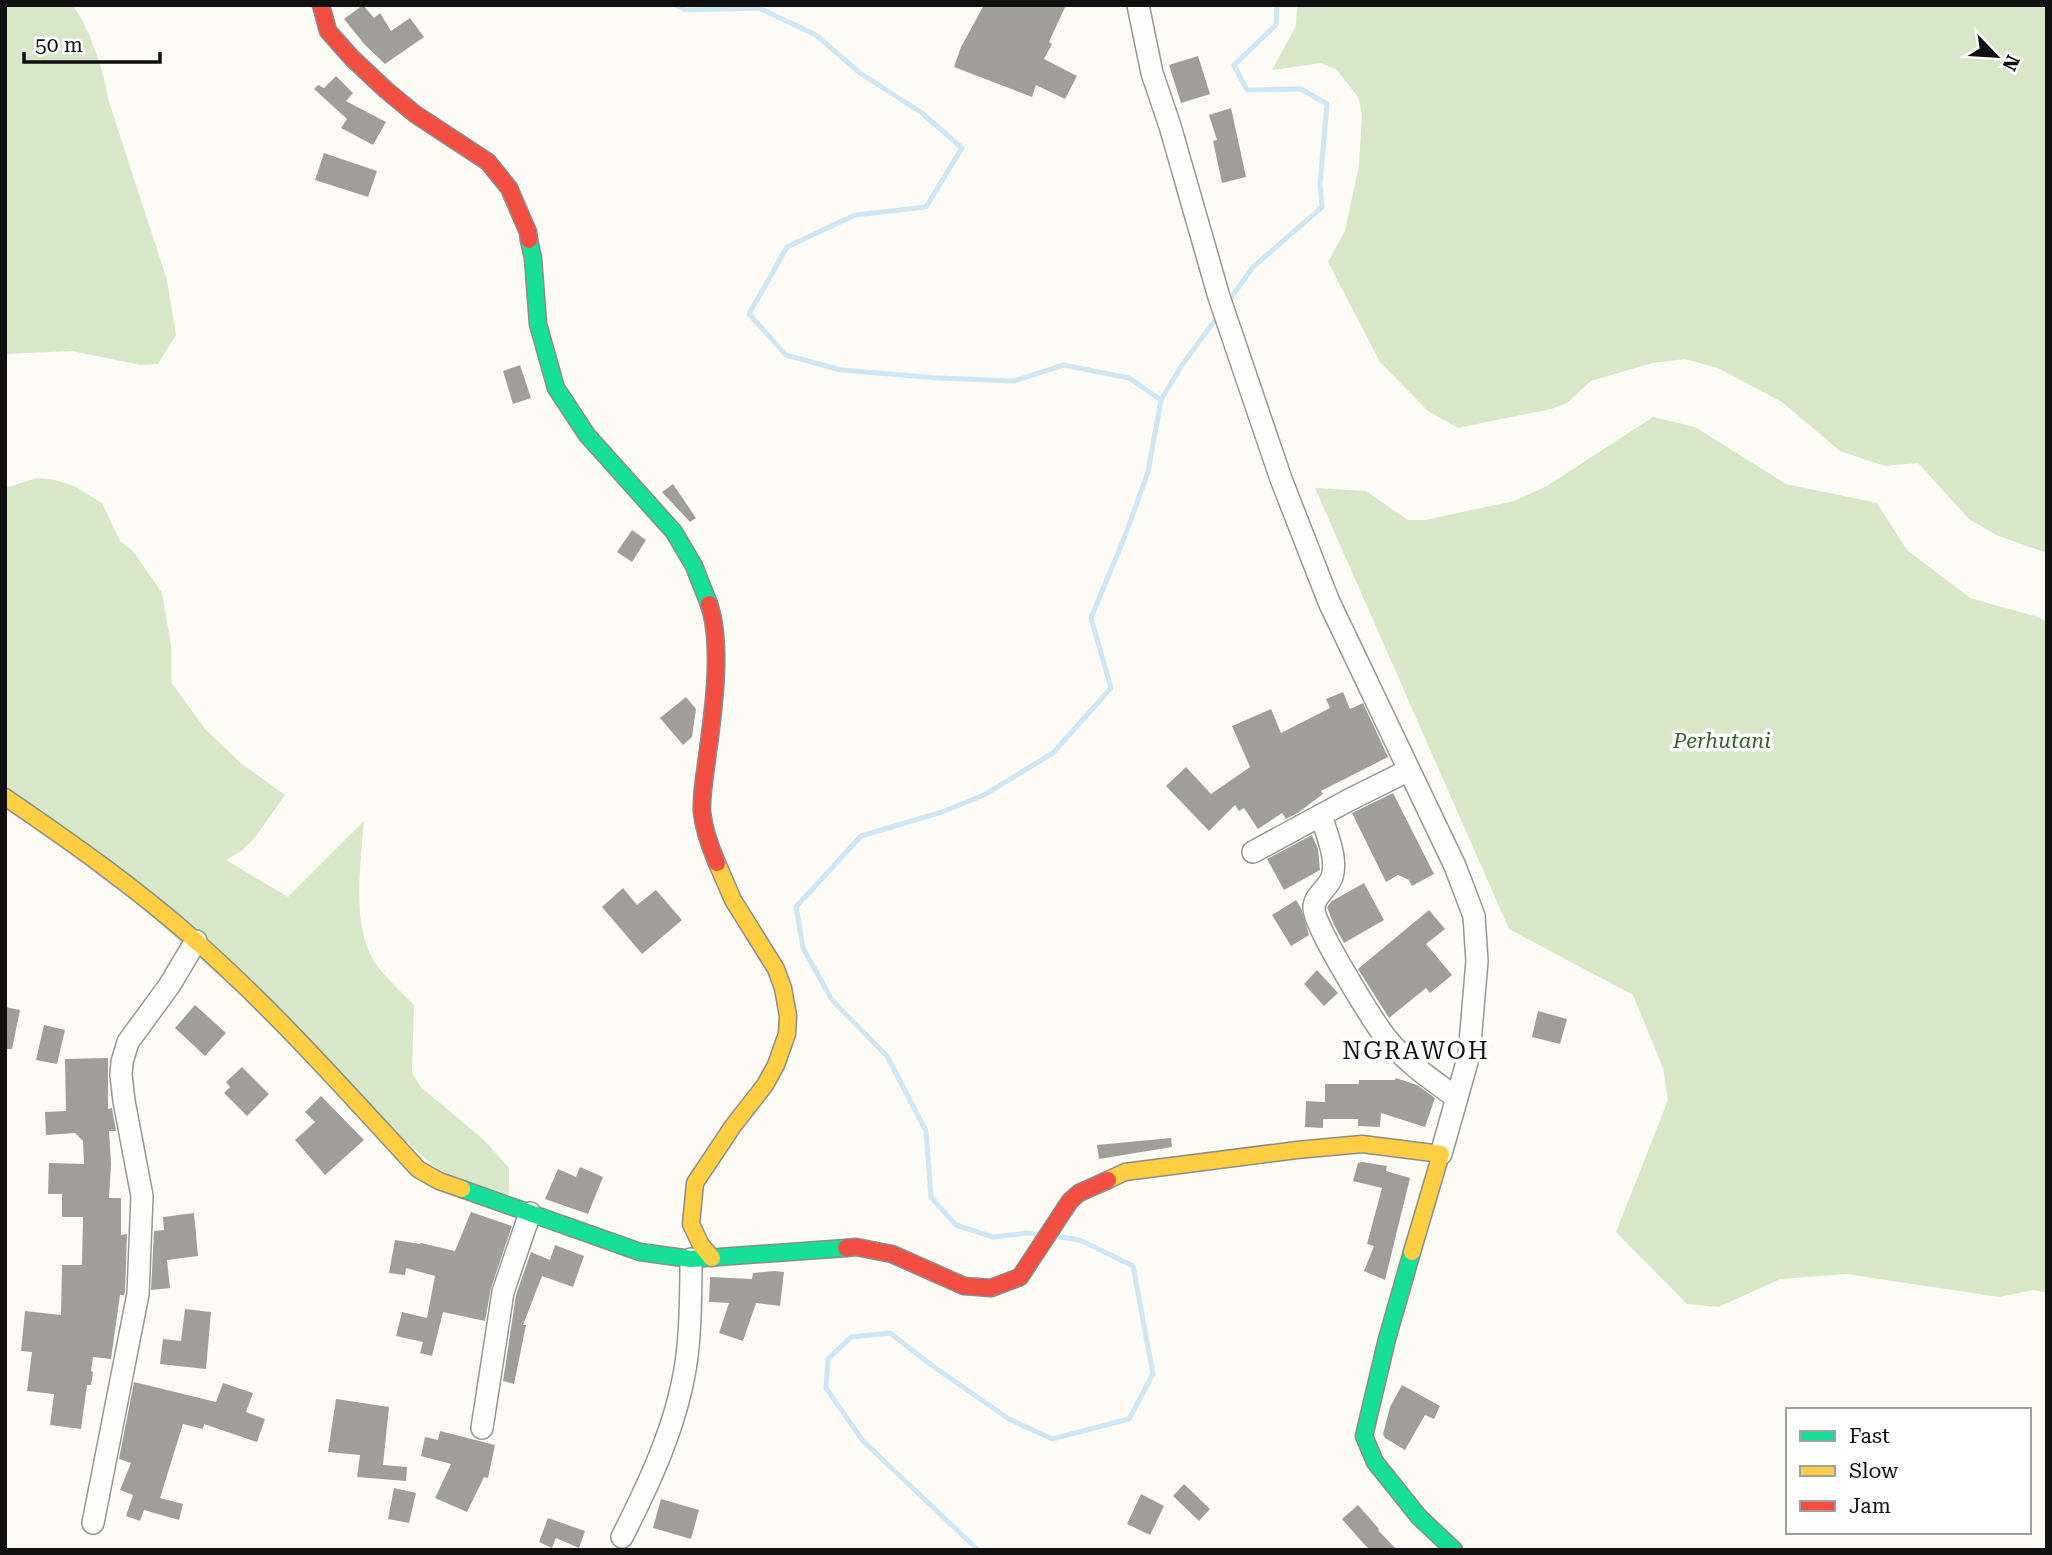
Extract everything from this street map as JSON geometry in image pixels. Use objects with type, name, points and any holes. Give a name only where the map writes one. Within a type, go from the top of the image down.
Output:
[{"type":"street","points":[[321,5],[328,31],[352,58],[415,114],[488,162],[509,188],[528,232],[533,258],[538,324],[555,388],[587,435],[674,532],[694,566],[713,619],[715,703],[702,809],[710,848],[733,900],[776,970],[783,988],[788,1016],[786,1034],[776,1065],[765,1085],[695,1183],[691,1224],[701,1245],[701,1259],[691,1312],[687,1357],[676,1405],[655,1468],[622,1537]]},
{"type":"street","points":[[1138,5],[1152,73],[1219,297],[1281,479],[1329,602],[1455,866],[1474,916],[1477,961],[1469,1055],[1387,1339],[1364,1436],[1375,1462],[1411,1508],[1454,1550]]},
{"type":"street","points":[[1253,852],[1409,770]]},
{"type":"street","points":[[5,797],[109,869],[196,941],[313,1056],[418,1169],[439,1181],[640,1252],[701,1259],[856,1247],[892,1254],[964,1286],[991,1288],[1020,1277],[1070,1201],[1079,1193],[1125,1172],[1362,1144],[1441,1154]]},
{"type":"street","points":[[1321,815],[1334,866],[1332,879],[1315,901],[1314,911],[1321,929],[1387,1039],[1416,1069],[1457,1098]]},
{"type":"street","points":[[93,1523],[138,1294],[142,1196],[124,1101],[122,1062],[128,1042],[169,986],[196,941]]},
{"type":"street","points":[[482,1428],[503,1292],[530,1213]]},
{"type":"green space","points":[[5,5],[72,5],[90,36],[167,280],[176,335],[158,364],[140,365],[72,351],[5,354]]},
{"type":"green space","points":[[1297,5],[2047,5],[2047,553],[1996,535],[1969,519],[1918,463],[1885,466],[1840,451],[1782,402],[1718,368],[1685,359],[1652,363],[1591,381],[1567,403],[1551,409],[1458,428],[1428,411],[1380,362],[1328,262],[1345,231],[1359,165],[1362,114],[1358,97],[1337,70],[1321,63],[1272,70],[1296,26]]},
{"type":"green space","name":"Perhutani","points":[[1653,417],[1695,427],[1786,484],[1877,503],[1907,550],[1970,598],[2047,622],[2047,1293],[2033,1290],[1999,1297],[1846,1274],[1780,1279],[1719,1307],[1687,1304],[1616,1232],[1668,1100],[1663,1068],[1633,995],[1509,929],[1315,488],[1366,491],[1408,520],[1425,520],[1514,501],[1547,486]]},
{"type":"green space","points":[[37,478],[74,486],[102,503],[120,541],[133,551],[162,593],[171,645],[171,682],[205,729],[243,765],[285,795],[254,839],[226,860],[288,897],[364,821],[359,892],[362,930],[367,947],[378,967],[414,1005],[412,1073],[421,1087],[485,1141],[509,1168],[509,1196],[442,1173],[5,787],[5,488]]},
{"type":"building","points":[[363,5],[374,18],[380,13],[391,31],[410,18],[424,37],[385,64],[344,19]]},
{"type":"building","points":[[984,5],[1066,5],[1044,59],[1077,76],[1065,99],[1036,85],[1032,97],[954,67],[961,47]]},
{"type":"building","points":[[1198,56],[1210,94],[1181,103],[1169,65]]},
{"type":"building","points":[[336,76],[353,93],[346,101],[386,122],[373,145],[341,128],[347,119],[314,89],[318,85],[324,88]]},
{"type":"building","points":[[1231,108],[1246,177],[1222,183],[1213,141],[1217,140],[1209,115]]},
{"type":"building","points":[[324,153],[377,171],[368,197],[315,180]]},
{"type":"building","points":[[520,365],[531,398],[513,404],[503,371]]},
{"type":"building","points":[[673,484],[696,518],[690,522],[662,492]]},
{"type":"building","points":[[632,530],[646,540],[632,562],[617,552]]},
{"type":"building","points":[[1343,692],[1350,709],[1363,703],[1388,757],[1321,791],[1323,794],[1286,819],[1282,813],[1258,829],[1244,808],[1239,811],[1235,805],[1209,831],[1166,786],[1186,767],[1211,794],[1250,767],[1232,726],[1271,709],[1281,733],[1330,708],[1326,699]]},
{"type":"building","points":[[686,697],[696,709],[692,737],[683,745],[660,718]]},
{"type":"building","points":[[1393,793],[1434,874],[1412,886],[1409,880],[1398,875],[1386,882],[1352,813]]},
{"type":"building","points":[[1312,835],[1318,849],[1320,870],[1284,890],[1267,859]]},
{"type":"building","points":[[1364,883],[1384,920],[1344,943],[1327,907],[1332,901]]},
{"type":"building","points":[[623,888],[637,905],[656,890],[682,920],[642,954],[602,907]]},
{"type":"building","points":[[1296,900],[1309,935],[1291,946],[1272,915]]},
{"type":"building","points":[[1429,910],[1445,929],[1426,944],[1452,975],[1430,993],[1426,988],[1389,1018],[1358,969]]},
{"type":"building","points":[[1317,970],[1338,993],[1324,1006],[1304,984]]},
{"type":"building","points":[[195,1005],[226,1033],[205,1056],[175,1028]]},
{"type":"building","points":[[5,1007],[20,1010],[12,1049],[5,1049]]},
{"type":"building","points":[[1538,1011],[1567,1019],[1560,1044],[1532,1037]]},
{"type":"building","points":[[44,1025],[65,1030],[57,1064],[36,1060]]},
{"type":"building","points":[[108,1058],[108,1109],[112,1108],[116,1131],[109,1131],[109,1198],[121,1198],[121,1235],[127,1234],[125,1292],[120,1295],[111,1359],[93,1357],[91,1385],[87,1385],[81,1429],[50,1425],[54,1394],[27,1391],[32,1352],[21,1351],[25,1311],[61,1315],[62,1265],[82,1265],[83,1217],[62,1217],[62,1194],[48,1194],[49,1163],[84,1164],[83,1141],[75,1133],[46,1135],[45,1112],[66,1111],[65,1059]]},
{"type":"building","points":[[242,1067],[269,1094],[247,1116],[224,1093],[230,1087],[226,1082]]},
{"type":"building","points":[[1396,1078],[1417,1085],[1435,1098],[1425,1127],[1381,1113],[1380,1127],[1358,1126],[1358,1119],[1323,1119],[1323,1128],[1305,1127],[1306,1101],[1325,1102],[1325,1084],[1359,1084],[1359,1080]]},
{"type":"building","points":[[321,1096],[364,1140],[325,1175],[295,1140],[315,1122],[305,1112]]},
{"type":"building","points":[[1171,1138],[1172,1147],[1099,1159],[1097,1145]]},
{"type":"building","points":[[1358,1163],[1387,1166],[1386,1171],[1410,1178],[1385,1280],[1364,1271],[1374,1246],[1367,1244],[1382,1188],[1353,1181]]},
{"type":"building","points":[[580,1167],[603,1177],[588,1214],[545,1199],[558,1169],[576,1177]]},
{"type":"building","points":[[471,1212],[512,1226],[491,1288],[485,1321],[443,1312],[432,1356],[420,1353],[423,1342],[396,1336],[402,1312],[427,1318],[435,1276],[406,1268],[405,1275],[389,1273],[395,1240],[455,1251]]},
{"type":"building","points":[[194,1213],[198,1256],[167,1260],[170,1288],[151,1290],[154,1231],[164,1230],[163,1217]]},
{"type":"building","points":[[555,1245],[584,1256],[573,1287],[542,1276],[523,1325],[526,1325],[514,1384],[503,1381],[516,1295],[531,1252],[550,1260]]},
{"type":"building","points":[[784,1272],[780,1306],[756,1303],[743,1341],[719,1333],[729,1303],[709,1302],[710,1277],[752,1279],[753,1273]]},
{"type":"building","points":[[185,1309],[211,1312],[206,1369],[160,1364],[163,1339],[181,1341]]},
{"type":"building","points":[[134,1382],[216,1402],[223,1383],[253,1393],[246,1412],[265,1419],[257,1442],[204,1424],[203,1429],[183,1424],[160,1498],[183,1504],[179,1520],[144,1510],[140,1521],[126,1516],[133,1495],[120,1490],[131,1463],[119,1459]]},
{"type":"building","points":[[1402,1385],[1440,1406],[1434,1419],[1425,1415],[1405,1450],[1383,1434],[1390,1407]]},
{"type":"building","points":[[336,1399],[389,1407],[383,1465],[407,1467],[406,1481],[357,1477],[360,1455],[328,1452]]},
{"type":"building","points":[[440,1431],[495,1445],[488,1478],[484,1477],[467,1512],[435,1498],[451,1464],[421,1456],[425,1437],[438,1440]]},
{"type":"building","points":[[1184,1484],[1210,1509],[1199,1521],[1173,1496]]},
{"type":"building","points":[[394,1488],[416,1493],[409,1523],[388,1519]]},
{"type":"building","points":[[1141,1494],[1164,1506],[1150,1535],[1127,1524]]},
{"type":"building","points":[[661,1499],[699,1510],[691,1539],[653,1528]]},
{"type":"building","points":[[1358,1505],[1397,1550],[1370,1550],[1342,1519]]},
{"type":"building","points":[[548,1518],[585,1531],[579,1548],[556,1538],[552,1548],[539,1542]]},
{"type":"waterway","points":[[676,5],[686,10],[759,8],[816,35],[860,73],[922,113],[962,148],[926,207],[855,215],[787,247],[749,314],[786,355],[841,370],[1014,381],[1064,365],[1129,378],[1161,400]]},
{"type":"waterway","points":[[1228,302],[1253,267],[1322,207],[1320,184],[1327,104],[1301,89],[1247,90],[1234,65],[1276,25],[1277,5]]},
{"type":"waterway","points":[[1036,1234],[993,1237],[956,1225],[931,1197],[926,1131],[887,1056],[832,1000],[803,948],[796,907],[861,836],[942,812],[984,795],[1053,753],[1111,688],[1091,618],[1148,472],[1161,400],[1182,365],[1218,316]]},
{"type":"waterway","points":[[978,1550],[863,1441],[826,1388],[828,1359],[851,1337],[890,1333],[1009,1419],[1052,1439],[1129,1419],[1153,1374],[1133,1266],[1080,1240],[1060,1237]]},
{"type":"traffic: fast","points":[[529,240],[538,324],[556,388],[587,435],[674,532],[694,566],[709,604]]},
{"type":"traffic: fast","points":[[462,1189],[640,1252],[691,1259],[846,1248]]},
{"type":"traffic: fast","points":[[1412,1252],[1387,1339],[1364,1436],[1375,1462],[1419,1517],[1454,1550]]},
{"type":"traffic: slow","points":[[5,797],[103,866],[173,921],[282,1023],[418,1169],[439,1181],[462,1189]]},
{"type":"traffic: slow","points":[[712,1258],[701,1245],[691,1224],[695,1183],[733,1126],[765,1085],[776,1065],[787,1034],[788,1016],[776,969],[733,900],[717,863]]},
{"type":"traffic: slow","points":[[1108,1180],[1125,1172],[1362,1144],[1441,1154],[1412,1252]]},
{"type":"traffic: jam","points":[[321,5],[328,31],[386,90],[415,114],[488,162],[509,188],[529,240]]},
{"type":"traffic: jam","points":[[709,604],[715,640],[716,680],[702,812],[717,863]]},
{"type":"traffic: jam","points":[[846,1248],[856,1247],[892,1254],[964,1286],[991,1288],[1020,1277],[1070,1201],[1079,1193],[1108,1180]]},
{"type":"district","name":"NGRAWOH","points":[[1416,1051]]}]
